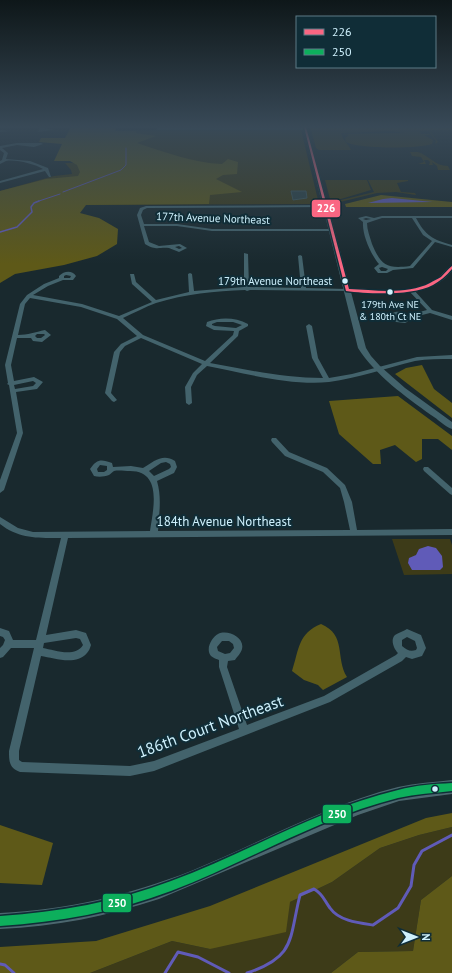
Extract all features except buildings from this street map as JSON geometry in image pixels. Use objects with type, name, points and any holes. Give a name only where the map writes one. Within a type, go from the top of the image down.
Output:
[{"type":"main road","points":[[0,921],[70,915],[126,902],[173,885],[363,806],[394,795],[452,787]]},
{"type":"street","points":[[0,182],[34,172]]},
{"type":"street","points":[[48,172],[50,176]]},
{"type":"street","points":[[317,172],[365,356],[379,370],[452,426]]},
{"type":"street","points":[[173,248],[155,247],[147,243],[139,212],[141,209],[146,207],[326,206]]},
{"type":"street","points":[[368,220],[361,217],[360,219],[368,220],[413,217],[452,217]]},
{"type":"street","points":[[413,217],[421,233],[434,241],[452,246]]},
{"type":"street","points":[[368,220],[365,228],[375,260],[386,267],[411,267],[434,241]]},
{"type":"street","name":"177th Avenue Northeast","points":[[142,225],[177,225],[212,230],[332,230]]},
{"type":"street","points":[[246,254],[247,290]]},
{"type":"street","points":[[300,256],[304,290]]},
{"type":"street","points":[[381,265],[376,269],[380,272],[387,272],[393,268]]},
{"type":"street","name":"179th Avenue Northeast","points":[[119,318],[155,302],[192,293],[247,290],[410,290],[433,284],[445,276],[452,267]]},
{"type":"street","points":[[190,274],[192,293]]},
{"type":"street","points":[[132,275],[134,283],[155,302]]},
{"type":"street","points":[[0,490],[20,433],[8,365],[22,304],[29,296],[46,285],[62,279]]},
{"type":"street","points":[[410,290],[430,311],[452,318]]},
{"type":"street","points":[[29,296],[82,306],[119,318],[142,336],[207,364],[234,370],[302,380],[327,380],[379,370],[417,359],[452,357]]},
{"type":"street","points":[[408,317],[430,311]]},
{"type":"street","points":[[215,321],[241,322],[246,325],[237,330],[214,328],[209,326],[209,323],[215,321]]},
{"type":"street","points":[[309,326],[315,358],[327,380]]},
{"type":"street","points":[[189,403],[188,387],[191,380],[195,374],[236,335],[237,330]]},
{"type":"street","points":[[15,337],[32,336]]},
{"type":"street","points":[[114,400],[108,393],[117,352],[122,345],[142,336]]},
{"type":"street","points":[[274,440],[287,454],[325,470],[344,487],[354,532]]},
{"type":"street","points":[[144,471],[161,460],[169,460],[173,463],[174,467],[172,471],[153,480]]},
{"type":"street","points":[[111,469],[133,469],[144,471],[156,483],[154,533]]},
{"type":"street","points":[[426,469],[443,482],[452,492]]},
{"type":"street","name":"184th Avenue Northeast","points":[[0,520],[7,526],[19,532],[33,535],[452,532]]},
{"type":"street","points":[[0,654],[9,644],[39,645],[65,535]]},
{"type":"street","points":[[0,632],[8,637],[9,644]]},
{"type":"street","name":"186th Court Northeast","points":[[39,645],[14,751],[14,762],[20,767],[130,771],[154,766],[327,699],[399,658],[404,653]]},
{"type":"street","points":[[224,658],[223,667],[244,730]]},
{"type":"shaded area","points":[[72,172],[311,172],[319,204],[86,205],[41,196],[0,191],[54,176],[72,174]]},
{"type":"shaded area","points":[[80,172],[237,172],[237,174],[223,175],[216,179],[242,192],[210,195],[209,204],[86,205],[80,213],[99,218],[118,229],[117,244],[97,256],[64,265],[15,274],[0,283],[0,191],[46,179],[78,176]]},
{"type":"shaded area","points":[[325,180],[367,180],[371,190],[334,201],[330,199]]},
{"type":"shaded area","points":[[368,180],[408,180],[397,183],[401,192],[415,193],[416,195],[396,192],[377,193],[340,202],[333,202],[374,192]]},
{"type":"shaded area","points":[[381,195],[452,202],[452,207],[346,207],[345,204]]},
{"type":"shaded area","points":[[392,198],[433,202],[368,203]]},
{"type":"shaded area","points":[[422,365],[434,389],[452,403],[452,418],[395,374],[406,368]]},
{"type":"shaded area","points":[[398,396],[452,436],[452,450],[438,439],[422,439],[422,459],[416,462],[395,445],[380,450],[381,464],[373,464],[339,434],[329,401]]},
{"type":"shaded area","points":[[392,539],[450,539],[452,545],[452,574],[404,575]],"holes":[[[416,555],[439,570],[412,570]]]},
{"type":"shaded area","points":[[428,546],[436,548],[442,556],[443,567],[440,570],[412,570],[408,563],[409,558],[416,555],[419,549]]},
{"type":"shaded area","points":[[321,624],[334,634],[347,677],[323,690],[318,685],[304,680],[292,671],[300,643],[308,632]]},
{"type":"shaded area","points":[[452,813],[452,827],[419,835],[380,848],[332,882],[290,902],[286,932],[210,949],[172,941],[90,973],[0,973],[0,947],[96,941],[210,906],[426,818]]},
{"type":"shaded area","points":[[0,825],[53,843],[42,885],[0,883]]},
{"type":"shaded area","points":[[452,827],[452,876],[421,900],[413,951],[358,952],[331,973],[90,973],[172,941],[210,949],[290,902],[332,882],[380,848],[419,835]]},
{"type":"shaded area","points":[[452,876],[452,973],[331,973],[358,952],[413,951],[421,900]]},
{"type":"waterway","points":[[63,192],[115,172]]},
{"type":"waterway","points":[[39,201],[60,194]]},
{"type":"waterway","points":[[0,232],[17,227],[32,212],[31,207],[34,203],[39,201]]},
{"type":"waterway","points":[[247,973],[263,967],[282,953],[288,944],[291,935],[300,895],[314,889],[339,916],[350,921],[373,925],[398,908],[411,886],[414,865],[422,851],[452,835]]},
{"type":"waterway","points":[[165,973],[178,952],[198,957],[229,973]]},
{"type":"waterway","points":[[0,964],[5,965],[14,973]]},
{"type":"transit line","name":"226","points":[[317,172],[347,290]]},
{"type":"transit line","name":"226","points":[[347,290],[390,292],[418,289],[431,285],[442,278],[452,267]]},
{"type":"transit line","name":"250","points":[[0,921],[50,917],[123,902],[194,877],[294,832],[346,811],[398,794],[452,787]]},
{"type":"place","name":"179th Ave NE & 180th Ct NE","points":[[390,292]]}]
